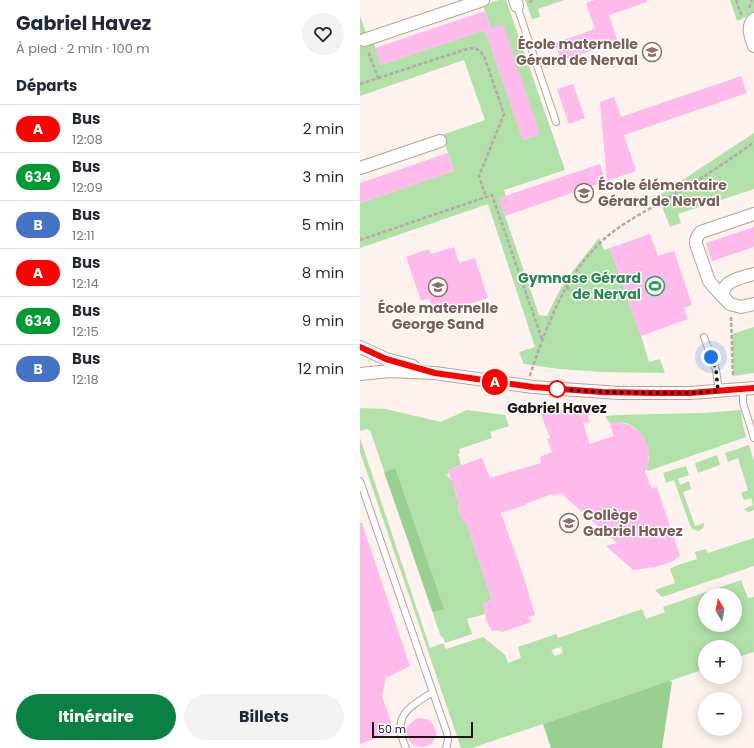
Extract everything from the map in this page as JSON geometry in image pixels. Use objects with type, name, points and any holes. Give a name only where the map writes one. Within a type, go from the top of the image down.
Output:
[{"type":"street","points":[[364,40],[483,0]]},
{"type":"street","points":[[754,19],[751,22],[749,32],[754,46]]},
{"type":"street","points":[[360,168],[440,140]]},
{"type":"street","points":[[754,214],[701,232],[697,236],[696,244],[710,281],[726,300],[740,307],[754,304]]},
{"type":"street","points":[[726,300],[725,286],[728,283],[754,274]]},
{"type":"street","points":[[360,347],[390,360],[435,373]]},
{"type":"street","points":[[360,374],[396,371],[435,373],[533,387],[568,390],[690,393],[744,389]]},
{"type":"lane","points":[[516,3],[556,122]]},
{"type":"lane","points":[[704,337],[716,370],[718,391]]},
{"type":"lane","points":[[744,389],[744,403],[754,438]]},
{"type":"lane","points":[[360,481],[447,733],[448,740],[446,748]]},
{"type":"lane","points":[[406,748],[400,731],[400,724],[403,714],[433,692]]},
{"type":"path","points":[[364,40],[378,78]]},
{"type":"path","points":[[360,84],[467,48],[478,49],[484,56],[504,114],[479,176],[486,197]]},
{"type":"path","points":[[523,374],[530,375],[554,310],[566,287],[585,260],[603,240],[621,226],[732,159],[754,142]]},
{"type":"path","points":[[360,240],[492,195],[542,340]]},
{"type":"path","points":[[566,287],[572,291]]},
{"type":"path","points":[[726,300],[732,363],[744,389]]},
{"type":"green space","points":[[499,0],[506,0],[565,170],[504,190],[506,196],[499,198],[539,315],[547,316],[565,281],[599,238],[604,250],[610,248],[649,362],[660,359],[665,373],[603,372],[560,369],[524,364],[519,352],[535,347],[488,204],[360,248],[360,203],[454,171],[442,135],[485,120],[464,60],[360,96],[360,16],[368,38],[372,37],[381,65],[485,30],[523,140],[540,134],[491,28],[483,5]]},
{"type":"green space","points":[[525,0],[564,0],[538,9],[540,17],[532,19]]},
{"type":"green space","points":[[730,0],[754,0],[754,13],[737,21]]},
{"type":"green space","points":[[754,133],[754,189],[678,214],[681,223],[670,227],[658,196]]},
{"type":"green space","points":[[754,327],[754,373],[733,376],[732,334]]},
{"type":"green space","points":[[360,408],[386,409],[441,422],[467,410],[505,415],[509,426],[490,432],[492,438],[459,449],[460,453],[458,454],[461,465],[448,470],[449,474],[446,475],[452,480],[459,505],[459,511],[463,520],[466,521],[492,601],[483,603],[485,614],[467,619],[472,634],[445,643],[443,637],[441,637],[370,430],[367,429],[360,431]]},
{"type":"green space","points":[[741,410],[746,437],[648,471],[646,469],[649,457],[647,444],[641,433],[631,425],[620,422],[609,422],[605,416],[702,413]]},
{"type":"green space","points":[[360,438],[430,648],[443,643],[446,649],[483,637],[505,655],[508,663],[521,658],[518,647],[556,634],[558,638],[642,609],[646,619],[665,612],[663,607],[698,595],[698,632],[742,632],[742,588],[718,588],[741,580],[748,598],[754,597],[754,652],[742,656],[742,640],[698,640],[698,671],[472,748],[461,748],[360,452]],"holes":[[[561,647],[563,653],[555,656],[551,650]]]},
{"type":"green space","points":[[749,445],[754,461],[754,510],[748,512],[744,509],[753,505],[751,498],[744,500],[741,493],[748,490],[738,458],[728,462],[725,453]]},
{"type":"green space","points":[[717,455],[720,465],[698,473],[695,463]]},
{"type":"green space","points":[[686,466],[689,475],[678,479],[680,485],[689,481],[691,489],[683,492],[695,526],[704,523],[701,530],[698,531],[692,529],[690,525],[674,480],[666,483],[663,473]]},
{"type":"green space","points":[[395,468],[444,609],[433,612],[384,472]]},
{"type":"green space","points":[[754,538],[754,566],[662,597],[655,590],[675,583],[670,569],[697,559],[695,552],[706,549],[708,553]]},
{"type":"green space","points":[[669,681],[672,682],[662,748],[551,748],[543,724]]},
{"type":"building","points":[[595,0],[647,0],[647,2],[609,15],[618,42],[561,61],[555,43],[595,29],[586,3]]},
{"type":"building","points":[[485,11],[491,28],[381,65],[375,48]]},
{"type":"building","points":[[503,24],[540,134],[523,140],[485,30]]},
{"type":"building","points":[[741,76],[747,93],[624,135],[636,171],[607,181],[600,102],[614,97],[621,117]]},
{"type":"building","points":[[573,84],[585,118],[569,124],[557,89]]},
{"type":"building","points":[[448,153],[454,171],[360,203],[360,183]]},
{"type":"building","points":[[600,164],[606,181],[505,216],[499,198]]},
{"type":"building","points":[[754,227],[754,247],[712,261],[706,243]]},
{"type":"building","name":"Gymnase Gérard de Nerval","points":[[650,234],[658,256],[674,251],[692,305],[684,308],[688,319],[641,336],[610,248]]},
{"type":"building","points":[[454,247],[459,263],[475,258],[488,298],[435,315],[429,298],[421,301],[406,257],[429,249],[431,254]]},
{"type":"building","points":[[539,409],[586,412],[590,422],[583,423],[590,444],[614,436],[609,422],[630,425],[641,433],[648,445],[649,451],[648,464],[645,471],[651,488],[657,487],[680,556],[673,561],[662,565],[633,570],[606,546],[617,543],[561,493],[553,496],[552,494],[525,504],[526,505],[501,513],[524,578],[535,615],[528,617],[531,622],[502,632],[497,630],[492,631],[486,620],[483,603],[492,601],[467,524],[462,520],[457,496],[448,470],[482,458],[490,478],[541,463],[540,457],[552,452],[547,439],[550,438]]},
{"type":"building","points":[[360,523],[362,523],[410,666],[386,678],[382,696],[394,732],[360,744]]},
{"type":"building","points":[[420,718],[429,720],[436,731],[436,736],[431,744],[421,747],[412,744],[405,729],[416,719]]},
{"type":"bus line","name":"A","points":[[360,347],[386,359],[435,373],[533,387],[602,392],[654,393],[690,393],[754,388]]},
{"type":"place","name":"École maternelle Gérard de Nerval","points":[[652,52]]},
{"type":"place","name":"École élémentaire Gérard de Nerval","points":[[584,193]]},
{"type":"place","name":"Gymnase Gérard de Nerval","points":[[655,286]]},
{"type":"place","name":"École maternelle George Sand","points":[[438,287]]},
{"type":"place","name":"Gabriel Havez","points":[[557,389]]},
{"type":"place","name":"Collège Gabriel Havez","points":[[569,523]]},
{"type":"route","points":[[557,389],[654,393],[718,391],[716,370],[711,357]]}]
